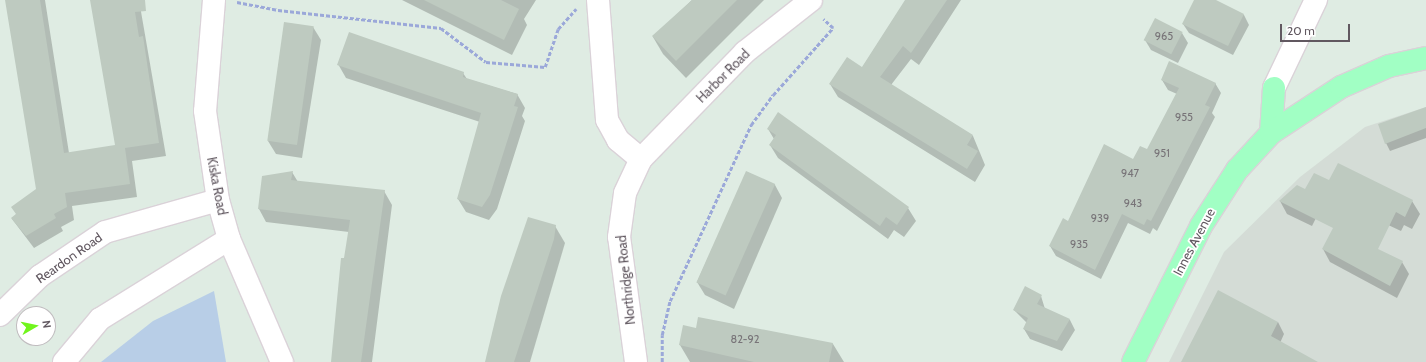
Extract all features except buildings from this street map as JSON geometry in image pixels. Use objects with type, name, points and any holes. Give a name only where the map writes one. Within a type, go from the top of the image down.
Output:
[{"type":"main road","name":"Innes Avenue","points":[[1133,362],[1201,226],[1237,170],[1271,133],[1341,87],[1389,66],[1426,58]]},
{"type":"main road","points":[[1271,133],[1274,88]]},
{"type":"street","points":[[1274,88],[1316,0]]},
{"type":"street","name":"Kiska Road","points":[[224,1],[205,111],[218,200],[229,240],[282,362]]},
{"type":"street","points":[[598,2],[607,120],[618,140],[641,159]]},
{"type":"street","name":"Harbor Road","points":[[641,159],[745,52],[809,3]]},
{"type":"street","name":"Northridge Road","points":[[636,362],[619,238],[625,193],[641,159]]},
{"type":"street","name":"Reardon Road","points":[[0,315],[40,276],[105,232],[218,200]]},
{"type":"street","points":[[64,362],[100,319],[167,281],[229,240]]},
{"type":"path","points":[[224,1],[278,10],[441,28],[486,62],[545,67],[558,29],[577,8],[598,2]]},
{"type":"path","points":[[662,362],[662,335],[670,301],[751,125],[773,95],[833,28],[809,3]]},
{"type":"shaded area","points":[[1426,107],[1426,362],[1169,362],[1224,252],[1300,177],[1365,127]]},
{"type":"shaded area","points":[[214,291],[226,362],[101,362],[153,321]]}]
